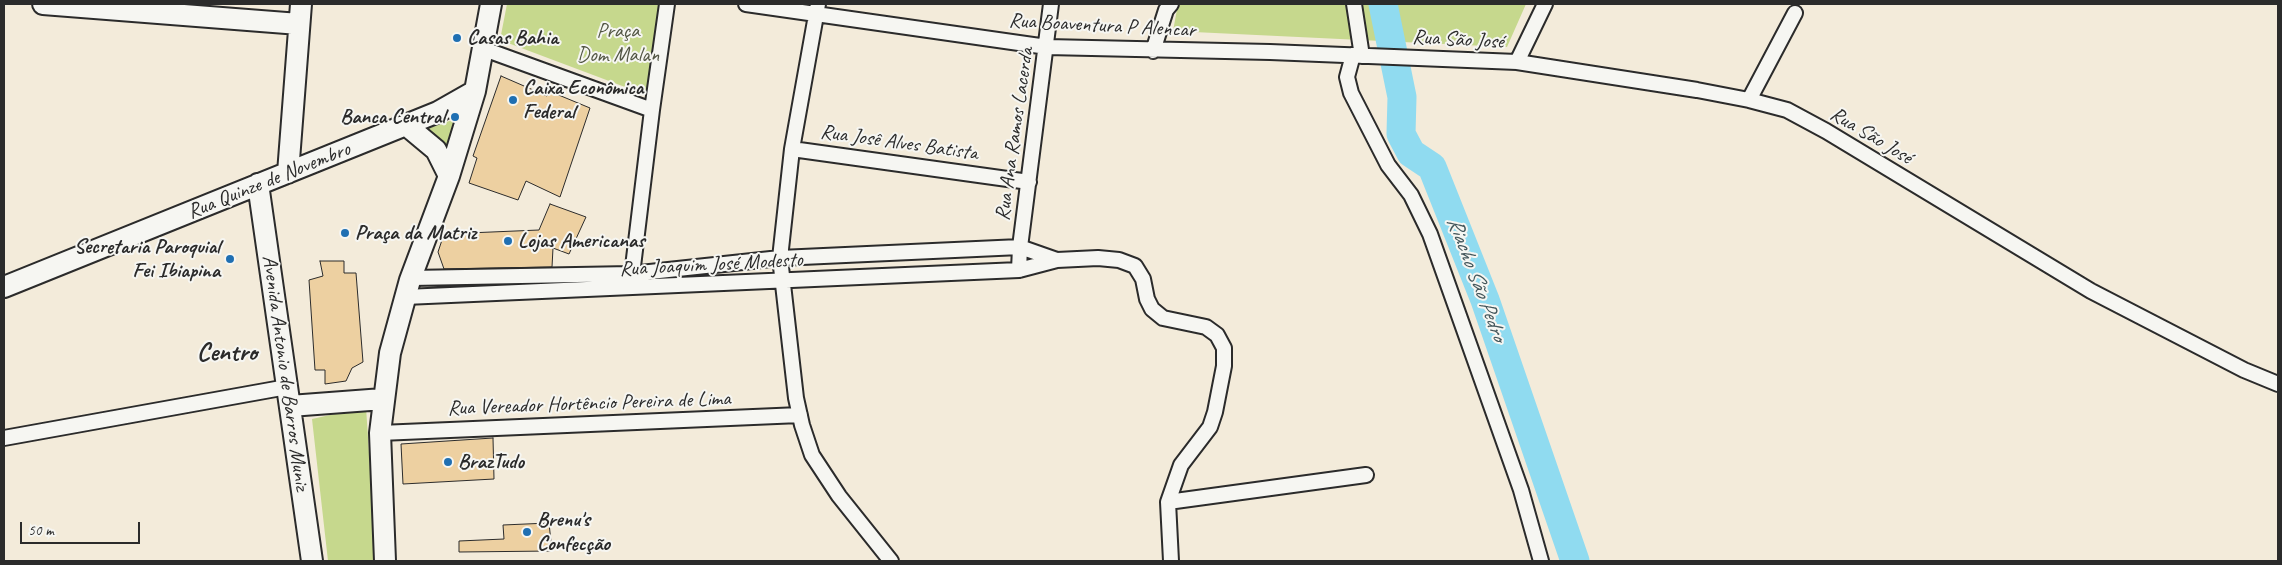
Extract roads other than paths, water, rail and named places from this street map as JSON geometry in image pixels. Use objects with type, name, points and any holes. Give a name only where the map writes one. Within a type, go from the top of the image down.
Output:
[{"type":"main road","points":[[43,4],[299,24]]},
{"type":"main road","points":[[288,173],[300,4]]},
{"type":"main road","points":[[384,561],[380,433],[390,353],[408,288],[449,176],[475,91],[491,4]]},
{"type":"main road","name":"Rua Quinze de Novembro","points":[[4,287],[438,112],[475,91]]},
{"type":"main road","points":[[406,125],[436,150],[449,176]]},
{"type":"main road","name":"Avenida Antonio de Barros Muniz","points":[[258,184],[312,561]]},
{"type":"main road","points":[[289,396],[383,399]]},
{"type":"street","points":[[631,288],[631,274],[667,4]]},
{"type":"street","name":"Rua Boaventura P Alencar","points":[[746,4],[817,9],[1047,47],[1399,57]]},
{"type":"street","name":"Rua Ana Ramos Lacerda","points":[[1019,270],[1020,247],[1047,47],[1050,4]]},
{"type":"street","points":[[1354,4],[1358,55],[1347,76],[1350,93],[1388,165],[1411,195],[1430,234],[1521,490],[1541,561]]},
{"type":"street","points":[[1517,62],[1545,4]]},
{"type":"street","points":[[1153,51],[1168,6]]},
{"type":"street","points":[[817,9],[792,149],[780,258],[782,282],[800,415],[812,455],[839,496],[891,561]]},
{"type":"street","points":[[1749,100],[1795,13]]},
{"type":"street","points":[[484,49],[652,110]]},
{"type":"street","name":"Rua São José","points":[[1399,57],[1517,62],[1697,90],[1749,100],[1787,110],[1826,131],[2091,291],[2244,370],[2278,384]]},
{"type":"street","name":"Rua Josê Alves Batista","points":[[792,149],[1029,182]]},
{"type":"street","points":[[1020,247],[1057,260],[1098,258],[1119,260],[1135,266],[1143,278],[1146,300],[1152,309],[1163,318],[1206,327],[1217,335],[1224,348],[1224,366],[1215,412],[1210,427],[1181,465],[1168,502],[1170,561]]},
{"type":"street","name":"Rua Joaquim José Modesto","points":[[408,288],[631,274],[780,258],[1020,247]]},
{"type":"street","points":[[943,251],[944,274]]},
{"type":"street","name":"Rua Joaquim José Modesto","points":[[408,288],[631,288],[782,282],[1019,270],[1057,260]]},
{"type":"street","points":[[4,438],[289,396]]},
{"type":"street","name":"Rua Vereador Hortêncio Pereira de Lima","points":[[380,433],[800,415]]},
{"type":"street","points":[[1168,502],[1366,475]]},
{"type":"waterway","name":"Riacho São Pedro","points":[[1383,4],[1402,97],[1401,134],[1411,153],[1432,167],[1485,300],[1575,561]]},
{"type":"place","name":"Casas Bahia","points":[[457,38]]},
{"type":"place","name":"Caixa Econômica Federal","points":[[513,100]]},
{"type":"place","name":"Banca Central","points":[[455,117]]},
{"type":"place","name":"Praça da Matriz","points":[[345,233]]},
{"type":"place","name":"Lojas Americanas","points":[[508,241]]},
{"type":"place","name":"Secretaria Paroquial Fei Ibiapina","points":[[230,259]]},
{"type":"place","name":"BrazTudo","points":[[448,462]]},
{"type":"place","name":"Brenu's Confecção","points":[[527,532]]},
{"type":"district","name":"Centro","points":[[227,353]]},
{"type":"park label","name":"Praça Dom Malan","points":[[618,43]]}]
